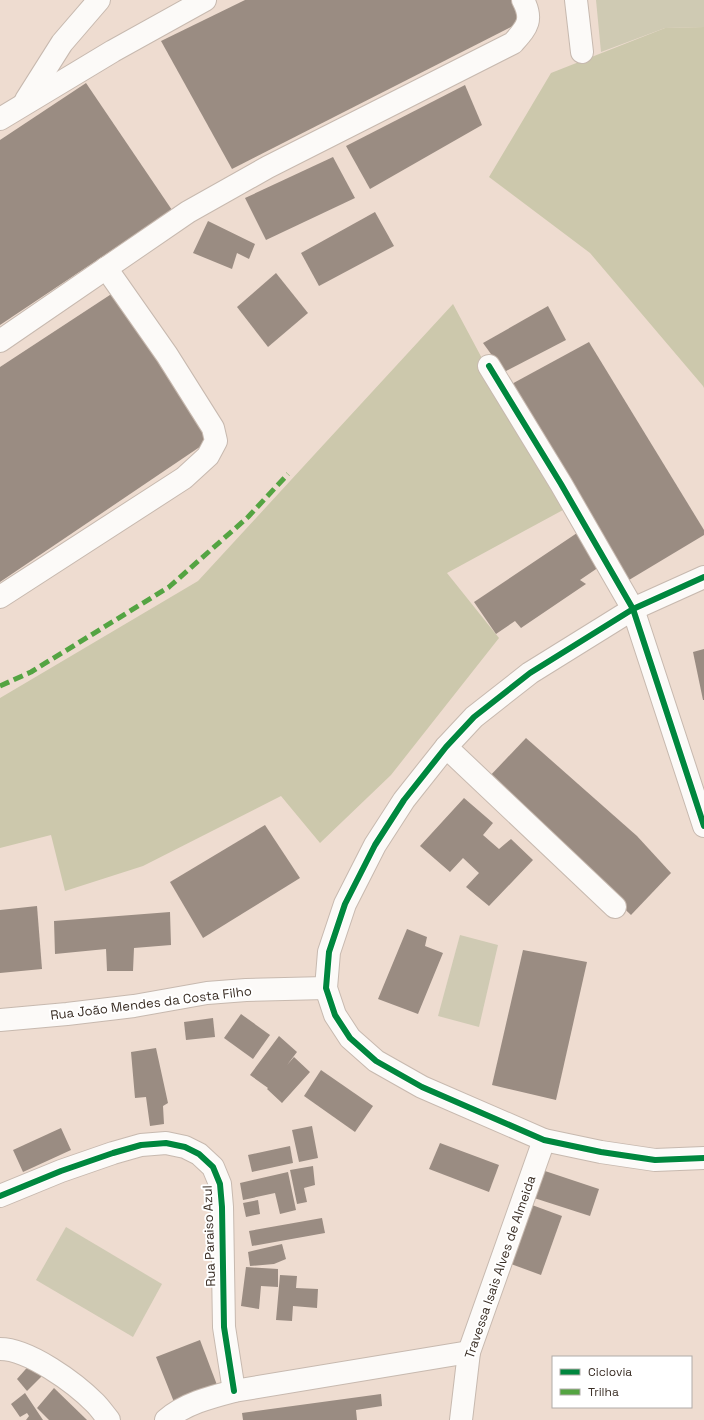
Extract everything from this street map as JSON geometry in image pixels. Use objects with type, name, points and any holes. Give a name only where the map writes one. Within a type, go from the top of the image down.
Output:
[{"type":"street","points":[[23,105],[62,43],[99,0]]},
{"type":"street","points":[[0,341],[188,212],[268,167],[513,43],[524,31],[529,19],[527,6],[523,0]]},
{"type":"street","points":[[576,0],[582,52]]},
{"type":"street","points":[[0,119],[198,2]]},
{"type":"street","points":[[0,597],[184,478],[208,456],[216,441],[213,428],[167,355],[106,268]]},
{"type":"street","points":[[489,366],[561,484],[633,609],[704,826]]},
{"type":"street","points":[[704,577],[633,609],[530,673],[474,717],[446,747],[404,800],[391,819],[375,844],[345,904],[329,952],[326,988],[335,1015],[350,1038],[376,1061],[422,1087],[544,1140],[601,1152],[655,1160],[704,1158]]},
{"type":"street","points":[[446,747],[615,906]]},
{"type":"street","name":"Rua João Mendes da Costa Filho","points":[[0,1020],[134,1006],[207,993],[246,990],[326,988]]},
{"type":"street","name":"Travessa Isais Alves de Almeida","points":[[461,1420],[469,1352],[544,1140]]},
{"type":"street","name":"Rua Paraiso Azul","points":[[0,1196],[113,1152],[141,1145],[166,1143],[184,1147],[199,1154],[213,1167],[220,1184],[222,1207],[224,1327],[234,1391]]},
{"type":"street","points":[[0,1349],[8,1349],[26,1355],[47,1367],[84,1393],[96,1404],[109,1420]]},
{"type":"street","points":[[166,1420],[190,1406],[210,1397],[234,1391],[469,1352]]},
{"type":"shaded area","points":[[596,0],[704,0],[704,27],[665,28],[601,52]]},
{"type":"shaded area","points":[[704,27],[704,388],[590,253],[489,177],[551,73],[665,28]]},
{"type":"shaded area","points":[[453,304],[563,510],[447,573],[499,638],[391,775],[320,843],[281,796],[143,866],[65,891],[51,835],[0,848],[0,698],[198,581]]},
{"type":"shaded area","points":[[460,935],[498,945],[479,1027],[438,1016]]},
{"type":"shaded area","points":[[66,1227],[162,1284],[133,1337],[36,1280]]},
{"type":"building","points":[[245,0],[511,0],[521,22],[232,169],[161,41]]},
{"type":"building","points":[[86,83],[172,210],[0,325],[0,140]]},
{"type":"building","points":[[465,85],[482,125],[370,189],[346,146]]},
{"type":"building","points":[[333,157],[355,198],[266,240],[245,198]]},
{"type":"building","points":[[375,212],[394,246],[319,286],[301,253]]},
{"type":"building","points":[[208,221],[255,244],[249,259],[237,253],[232,269],[193,253]]},
{"type":"building","points":[[276,273],[308,313],[268,347],[237,307]]},
{"type":"building","points":[[116,291],[210,440],[0,582],[0,367]]},
{"type":"building","points":[[548,306],[566,340],[504,372],[483,343]]},
{"type":"building","points":[[589,342],[704,530],[704,535],[629,580],[508,386]]},
{"type":"building","points":[[577,533],[602,565],[580,580],[586,584],[521,628],[515,621],[496,634],[474,602]]},
{"type":"building","points":[[704,649],[704,700],[703,700],[693,652]]},
{"type":"building","points":[[526,738],[637,836],[671,873],[631,915],[487,779]]},
{"type":"building","points":[[464,798],[493,823],[483,835],[499,849],[511,839],[533,860],[489,906],[466,887],[479,873],[463,858],[450,872],[420,846]]},
{"type":"building","points":[[265,825],[300,878],[203,938],[170,882]]},
{"type":"building","points":[[37,906],[42,969],[0,973],[0,910]]},
{"type":"building","points":[[170,912],[171,945],[134,948],[133,971],[107,971],[106,949],[55,954],[54,921]]},
{"type":"building","points":[[407,929],[427,937],[425,946],[443,953],[418,1014],[378,999]]},
{"type":"building","points":[[523,950],[587,962],[556,1100],[492,1085]]},
{"type":"building","points":[[241,1014],[270,1035],[253,1059],[224,1038]]},
{"type":"building","points":[[213,1018],[215,1037],[186,1040],[184,1022]]},
{"type":"building","points":[[279,1036],[297,1052],[287,1065],[294,1057],[310,1072],[282,1103],[267,1089],[268,1088],[250,1075]]},
{"type":"building","points":[[156,1048],[168,1103],[163,1106],[164,1124],[150,1126],[146,1097],[135,1098],[131,1052]]},
{"type":"building","points":[[321,1070],[373,1106],[355,1132],[304,1096]]},
{"type":"building","points":[[312,1126],[318,1158],[299,1162],[292,1130]]},
{"type":"building","points":[[61,1128],[71,1150],[23,1172],[13,1150]]},
{"type":"building","points":[[440,1143],[499,1165],[489,1192],[429,1169]]},
{"type":"building","points":[[290,1146],[293,1163],[252,1172],[248,1155]]},
{"type":"building","points":[[313,1166],[315,1185],[304,1188],[307,1202],[297,1204],[290,1170]]},
{"type":"building","points":[[539,1169],[599,1189],[590,1216],[531,1197]]},
{"type":"building","points":[[288,1172],[296,1210],[280,1214],[275,1193],[243,1200],[240,1183]]},
{"type":"building","points":[[258,1200],[260,1214],[246,1217],[243,1203]]},
{"type":"building","points":[[532,1205],[562,1216],[541,1275],[511,1264]]},
{"type":"building","points":[[322,1218],[325,1233],[252,1246],[249,1231]]},
{"type":"building","points":[[282,1244],[286,1259],[274,1264],[250,1266],[248,1252]]},
{"type":"building","points":[[246,1267],[278,1269],[278,1287],[261,1286],[259,1309],[241,1306]]},
{"type":"building","points":[[280,1275],[297,1276],[296,1288],[318,1289],[317,1308],[293,1306],[292,1321],[276,1320]]},
{"type":"building","points":[[200,1340],[217,1385],[174,1402],[156,1357]]},
{"type":"building","points":[[32,1362],[47,1371],[27,1391],[17,1379]]},
{"type":"building","points":[[54,1388],[87,1420],[49,1420],[37,1408]]},
{"type":"building","points":[[25,1393],[43,1420],[26,1420],[29,1416],[27,1413],[20,1417],[11,1404]]},
{"type":"building","points":[[381,1394],[382,1406],[356,1410],[357,1420],[243,1420],[242,1413]]},
{"type":"marked path","points":[[0,686],[31,672],[169,587],[248,517],[288,474]]},
{"type":"cycle path","points":[[489,366],[561,484],[633,609],[704,826]]},
{"type":"cycle path","points":[[704,577],[633,609],[530,673],[474,717],[446,747],[404,800],[375,845],[345,904],[329,952],[326,988],[335,1015],[350,1038],[376,1061],[422,1087],[544,1140],[601,1152],[655,1160],[704,1158]]},
{"type":"cycle path","points":[[0,1196],[61,1171],[141,1145],[166,1143],[185,1147],[199,1154],[213,1167],[220,1184],[222,1207],[224,1327],[234,1391]]}]
